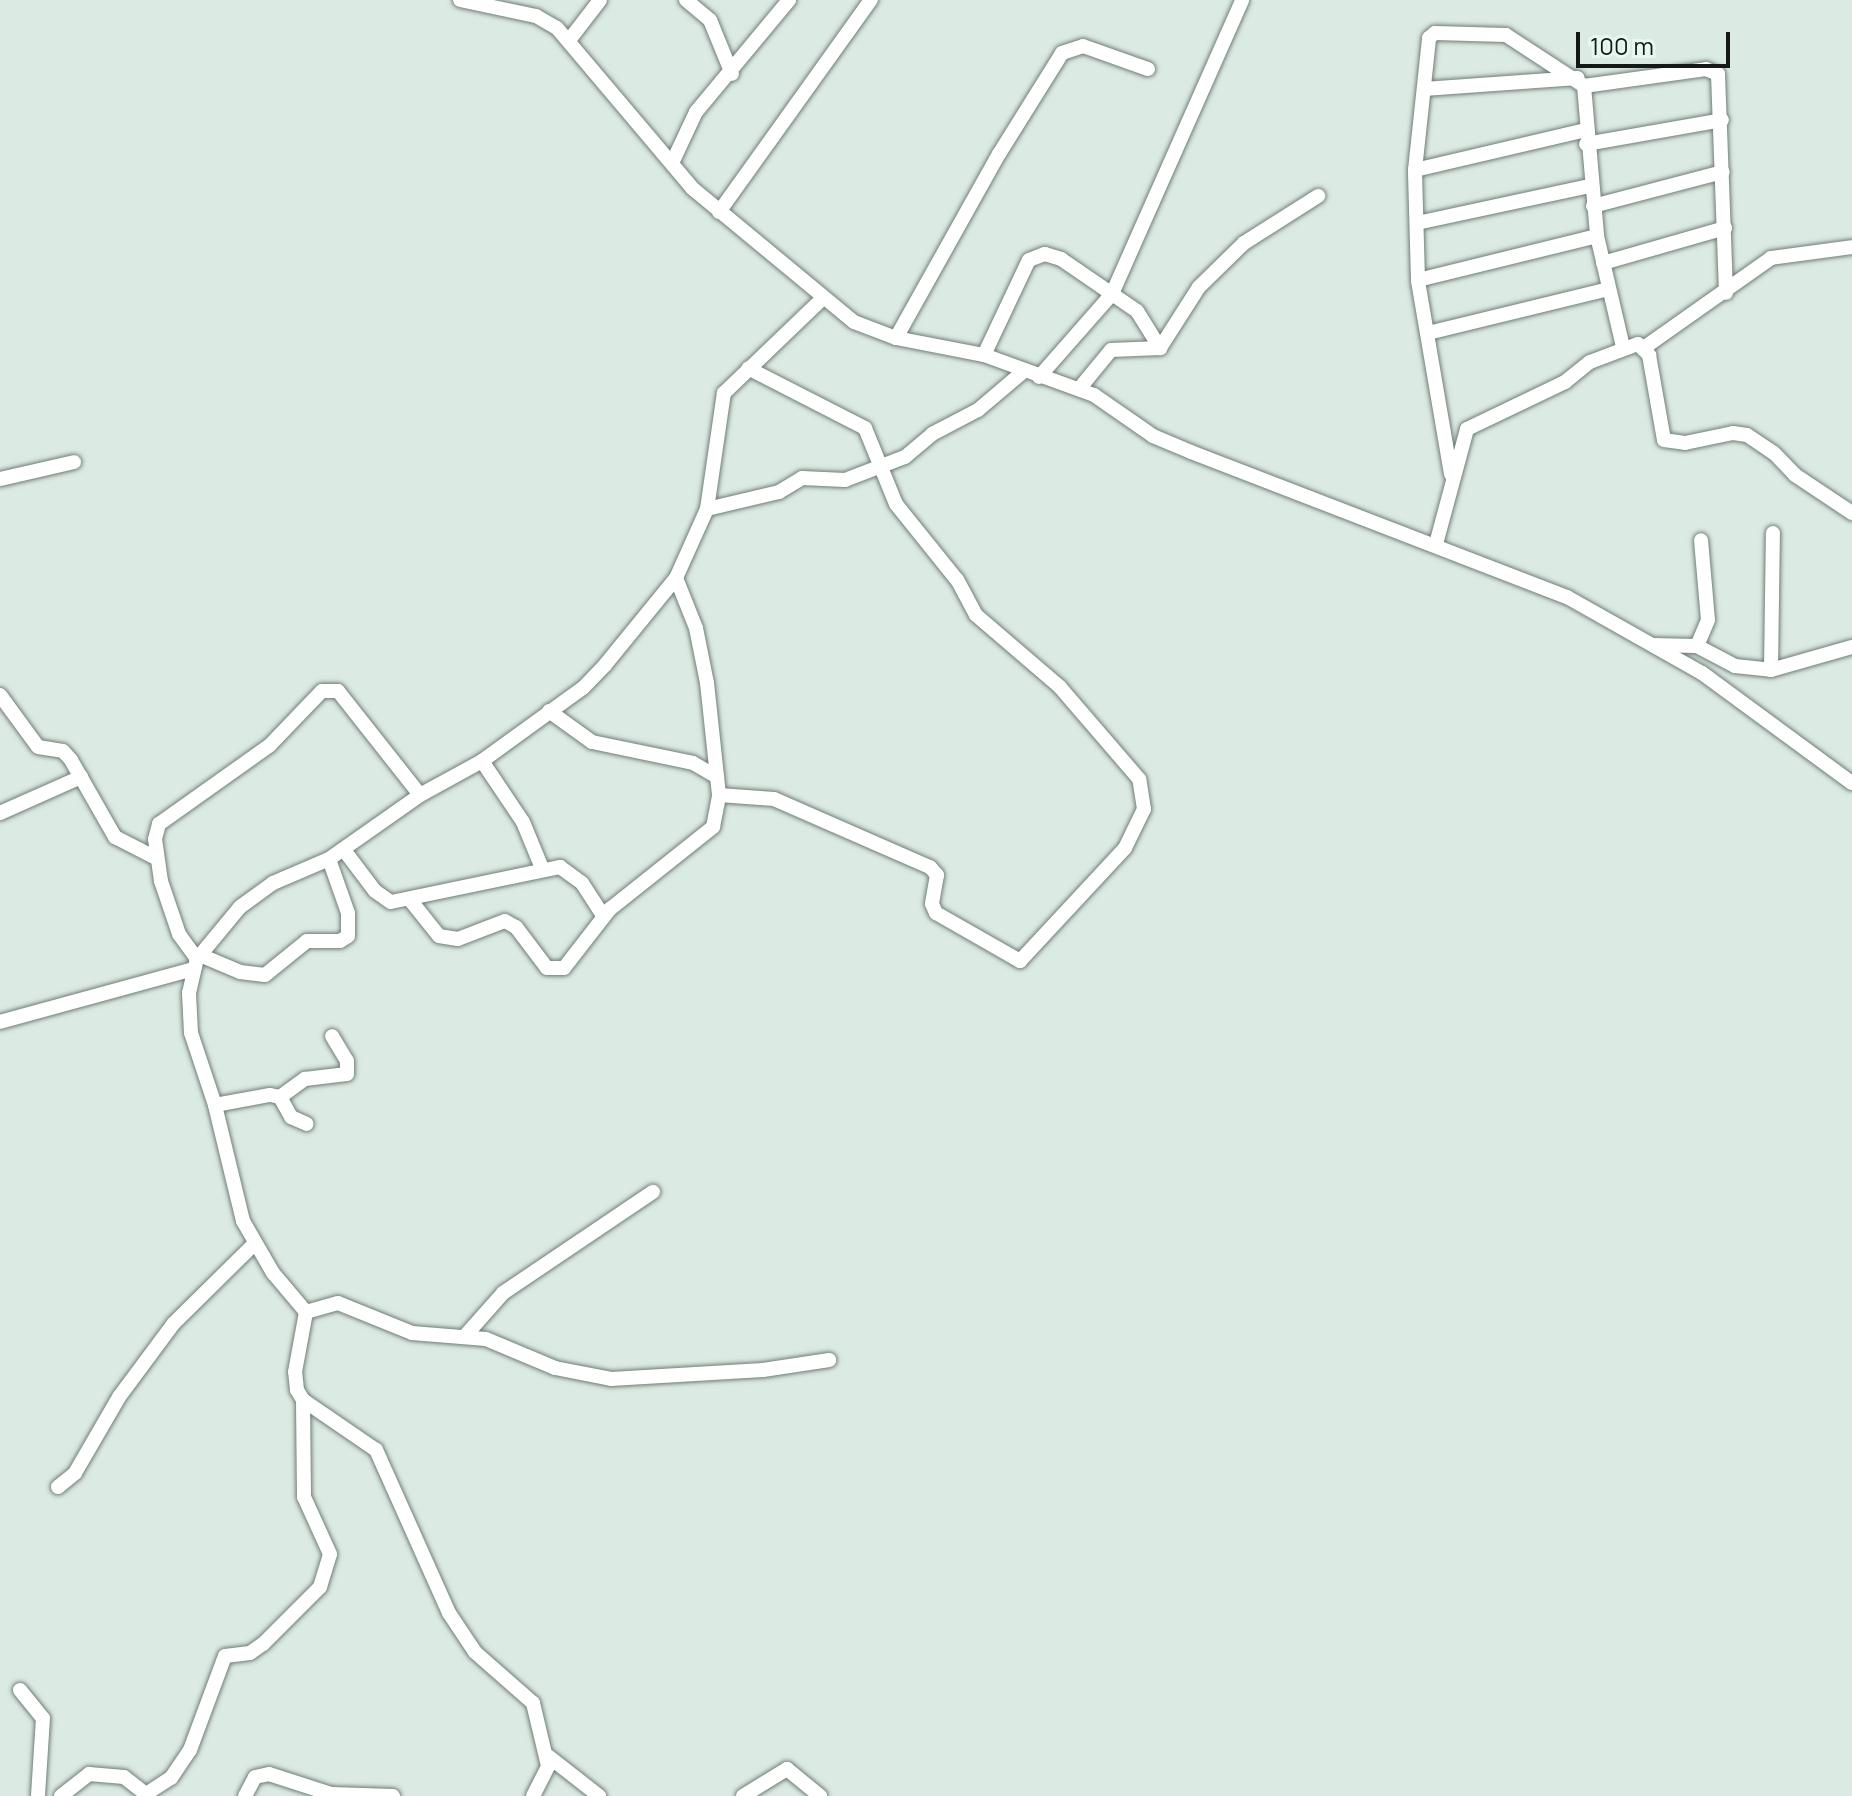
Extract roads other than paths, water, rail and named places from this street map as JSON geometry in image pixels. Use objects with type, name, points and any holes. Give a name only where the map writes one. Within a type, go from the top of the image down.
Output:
[{"type":"street","points":[[460,0],[536,16],[570,39],[599,82],[719,212],[770,248],[822,299],[854,322],[896,338],[984,355],[1079,389],[1166,441],[1567,597],[1702,673],[1852,783]]},
{"type":"street","points":[[536,16],[538,0]]},
{"type":"street","points":[[570,39],[600,0]]},
{"type":"street","points":[[686,0],[710,20],[732,74]]},
{"type":"street","points":[[673,161],[685,128],[732,74],[789,0]]},
{"type":"street","points":[[719,212],[871,0]]},
{"type":"street","points":[[1039,377],[1112,294],[1242,0]]},
{"type":"street","points":[[1451,474],[1418,280],[1415,170],[1429,38],[1435,33],[1497,32],[1581,82]]},
{"type":"street","points":[[896,338],[1005,143],[1062,53],[1083,46],[1148,69]]},
{"type":"street","points":[[1424,89],[1581,82],[1713,70],[1721,80],[1726,293]]},
{"type":"street","points":[[1581,82],[1597,236],[1623,347]]},
{"type":"street","points":[[1415,170],[1586,137],[1722,120]]},
{"type":"street","points":[[1593,206],[1723,172]]},
{"type":"street","points":[[1417,223],[1590,186]]},
{"type":"street","points":[[1160,348],[1199,287],[1244,243],[1318,196]]},
{"type":"street","points":[[1603,263],[1725,228]]},
{"type":"street","points":[[1418,280],[1597,236]]},
{"type":"street","points":[[1436,544],[1451,474],[1467,429],[1525,403],[1623,347],[1645,347],[1726,293],[1771,258],[1852,247]]},
{"type":"street","points":[[984,355],[1035,255],[1061,259],[1137,311],[1160,348]]},
{"type":"street","points":[[1428,333],[1609,289]]},
{"type":"street","points":[[61,1796],[89,1774],[124,1777],[146,1794],[171,1778],[190,1750],[225,1656],[250,1653],[263,1644],[320,1587],[330,1554],[304,1497],[303,1400],[294,1382],[306,1312],[254,1244],[243,1221],[215,1105],[189,1021],[197,961],[225,921],[254,896],[344,850],[420,795],[482,761],[583,688],[676,578],[707,509],[720,403],[748,368],[788,337],[822,299]]},
{"type":"street","points":[[1645,347],[1664,440],[1685,443],[1733,433],[1747,435],[1774,453],[1795,475],[1852,513]]},
{"type":"street","points":[[1079,389],[1111,350],[1160,348]]},
{"type":"street","points":[[719,795],[774,799],[930,867],[937,875],[932,904],[936,913],[1020,961],[1107,869],[1142,820],[1139,779],[1046,672],[976,615],[957,580],[896,504],[878,466],[870,438],[858,421],[748,368]]},
{"type":"street","points":[[707,509],[779,492],[802,478],[845,480],[905,457],[932,434],[978,410],[1024,371]]},
{"type":"street","points":[[0,479],[74,462]]},
{"type":"street","points":[[1771,670],[1773,533]]},
{"type":"street","points":[[1697,646],[1708,620],[1701,540]]},
{"type":"street","points":[[411,901],[434,932],[447,938],[458,939],[505,921],[516,927],[541,962],[555,970],[571,963],[604,917],[713,827],[719,795],[707,683],[696,628],[676,578]]},
{"type":"street","points":[[1653,645],[1697,646],[1735,666],[1771,670],[1852,647]]},
{"type":"street","points":[[197,961],[168,906],[156,858],[159,824],[270,745],[330,687],[420,795]]},
{"type":"street","points":[[0,695],[38,747],[63,751],[115,837],[156,858]]},
{"type":"street","points":[[549,711],[592,742],[693,763],[717,777]]},
{"type":"street","points":[[482,761],[523,822],[542,868]]},
{"type":"street","points":[[0,813],[81,777]]},
{"type":"street","points":[[344,850],[382,899],[411,901],[542,868],[573,873],[604,917]]},
{"type":"street","points":[[0,1022],[197,961],[265,975],[307,941],[340,941],[348,936],[348,913],[329,859]]},
{"type":"street","points":[[215,1105],[255,1094],[280,1097],[305,1079],[347,1074],[347,1061],[332,1036]]},
{"type":"street","points":[[280,1097],[291,1117],[307,1124]]},
{"type":"street","points":[[465,1336],[503,1293],[653,1192]]},
{"type":"street","points":[[58,1487],[75,1473],[119,1397],[174,1323],[254,1244]]},
{"type":"street","points":[[306,1312],[330,1302],[412,1333],[465,1336],[555,1368],[635,1381],[829,1360]]},
{"type":"street","points":[[303,1400],[361,1436],[380,1456],[449,1613],[475,1652],[533,1703],[548,1756],[547,1774],[533,1796]]},
{"type":"street","points":[[20,1690],[43,1718],[38,1796]]},
{"type":"street","points":[[548,1756],[599,1796]]},
{"type":"street","points":[[743,1796],[787,1769],[820,1796]]},
{"type":"street","points":[[245,1796],[255,1777],[269,1774],[331,1794],[393,1796]]}]
